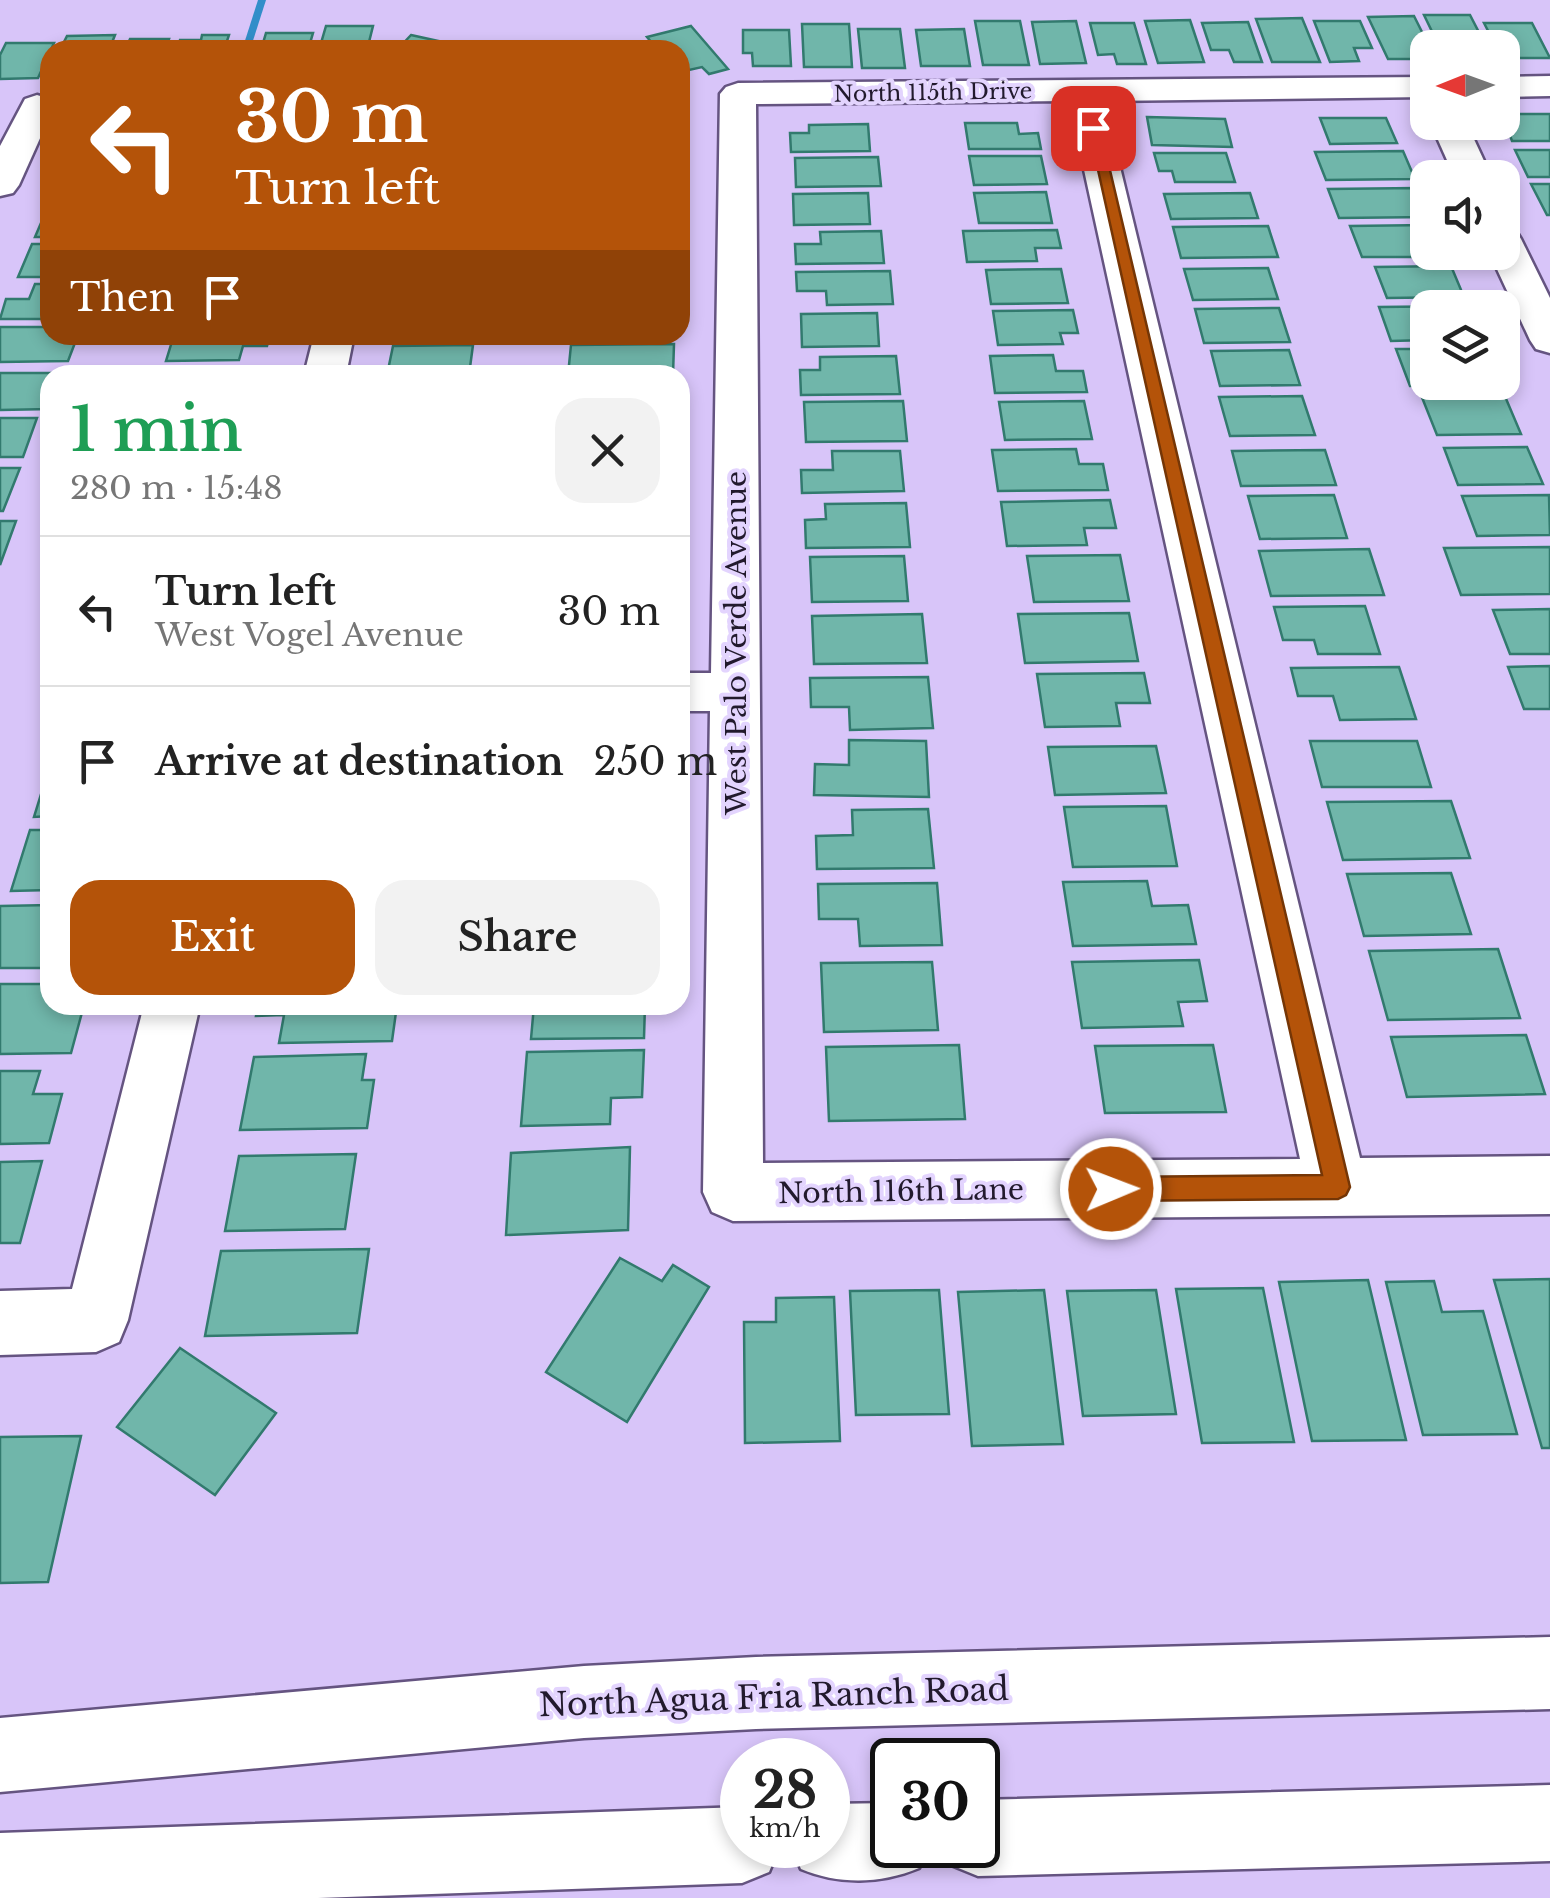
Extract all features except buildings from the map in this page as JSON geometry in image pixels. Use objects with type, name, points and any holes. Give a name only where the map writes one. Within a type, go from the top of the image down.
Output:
[{"type":"street","points":[[1520,87],[1550,86]]},
{"type":"street","name":"North 115th Drive","points":[[738,94],[1410,88]]},
{"type":"street","points":[[1084,90],[1338,1187]]},
{"type":"street","name":"West Palo Verde Avenue","points":[[733,1192],[738,94]]},
{"type":"street","points":[[0,107],[40,106]]},
{"type":"street","points":[[0,185],[40,113]]},
{"type":"street","points":[[1517,270],[1550,340]]},
{"type":"street","points":[[690,692],[736,692]]},
{"type":"street","points":[[0,1323],[96,1320],[170,1015]]},
{"type":"street","name":"North 116th Lane","points":[[733,1192],[1550,1185]]},
{"type":"street","name":"North Agua Fria Ranch Road","points":[[0,1755],[584,1702],[1550,1673]]},
{"type":"street","points":[[1000,1837],[1550,1824]]},
{"type":"street","points":[[0,1871],[720,1845]]},
{"type":"waterway","points":[[249,40],[262,0]]},
{"type":"route","points":[[1093,128],[1338,1187],[1111,1189]]}]
